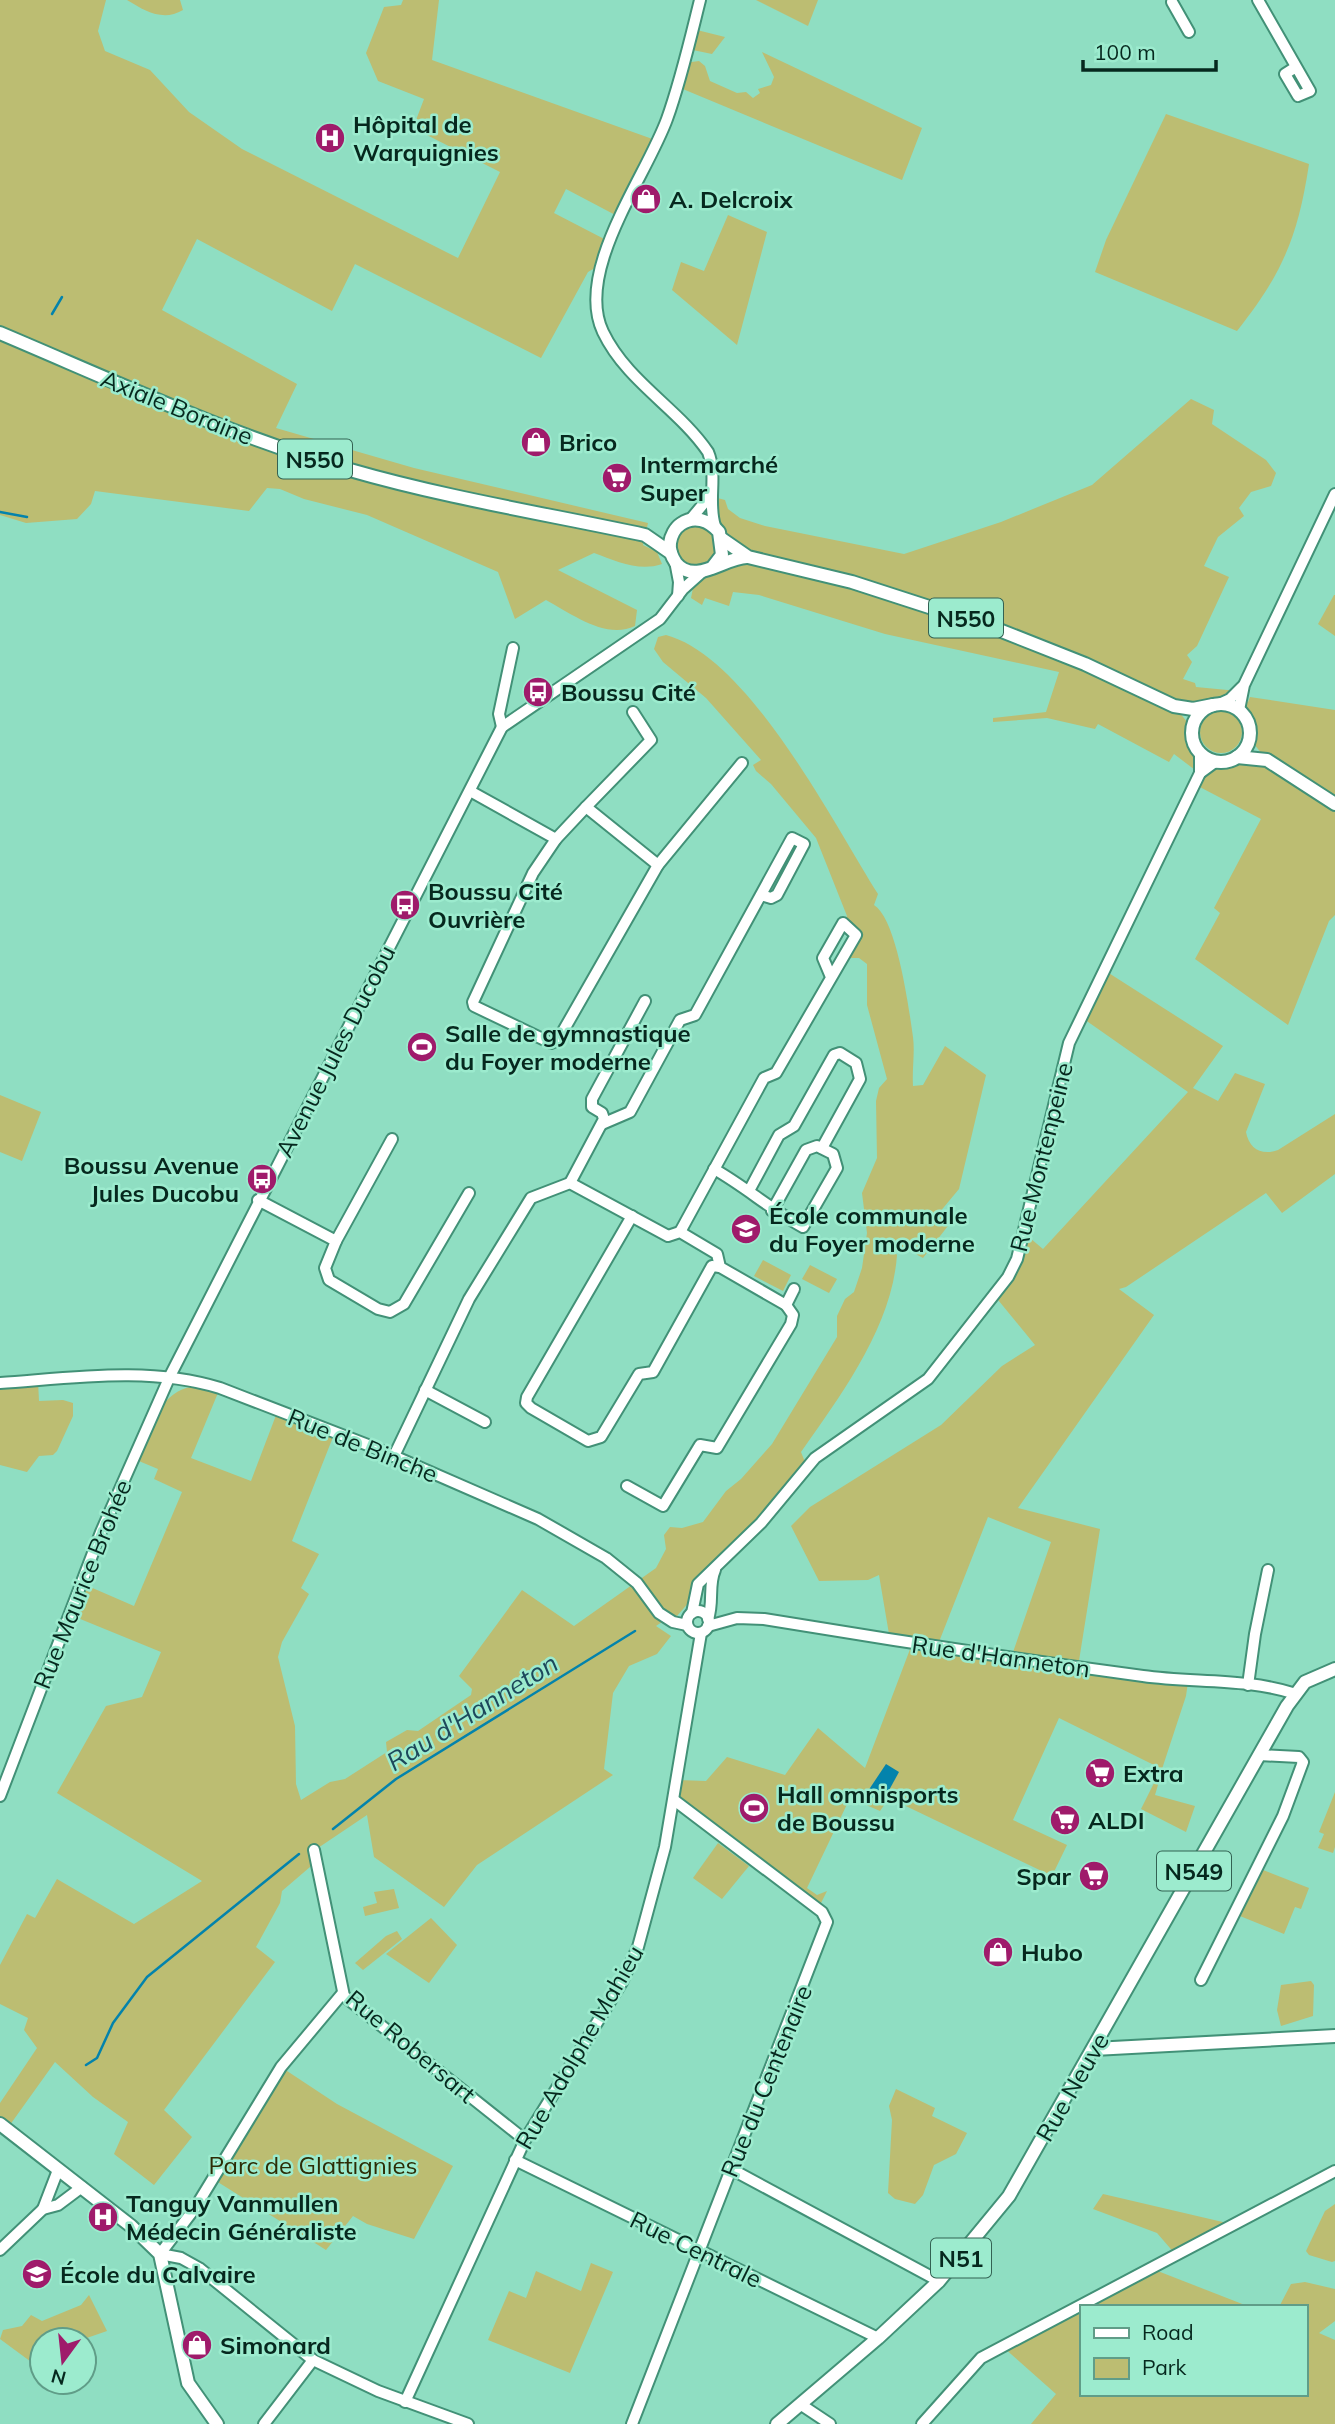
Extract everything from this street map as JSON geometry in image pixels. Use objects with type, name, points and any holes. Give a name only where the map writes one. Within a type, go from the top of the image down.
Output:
[{"type":"main road","name":"Axiale Boraine","points":[[0,333],[204,421],[351,470],[645,535],[673,557]]},
{"type":"main road","points":[[699,519],[715,526],[722,539],[722,555],[707,570],[687,570],[673,557],[672,535],[677,527],[690,520],[699,519]]},
{"type":"main road","name":"Axiale Boraine","points":[[645,535],[677,527]]},
{"type":"main road","name":"N550","points":[[722,539],[748,557],[852,582],[955,614],[1038,645],[1174,706],[1193,709],[1216,704]]},
{"type":"main road","name":"N550","points":[[707,570],[728,560],[748,557]]},
{"type":"main road","points":[[1267,760],[1237,758],[1215,762],[1200,754],[1192,737],[1192,728],[1199,713],[1216,704],[1239,710],[1248,722],[1250,737],[1267,760],[1335,804]]},
{"type":"main road","name":"N550","points":[[1174,706],[1192,728]]},
{"type":"main road","points":[[1237,758],[1250,737]]},
{"type":"main road","name":"N549","points":[[1296,1694],[1310,1679],[1335,1669]]},
{"type":"main road","name":"Rue Neuve","points":[[777,2424],[878,2338],[939,2281],[1009,2196],[1296,1694]]},
{"type":"main road","points":[[1094,2049],[1335,2036]]},
{"type":"main road","points":[[0,2124],[160,2254],[181,2362],[188,2383],[217,2424]]},
{"type":"main road","points":[[0,2134],[33,2152]]},
{"type":"street","points":[[699,0],[667,119],[600,265],[596,293],[602,330],[618,356],[708,452],[713,471],[710,496],[715,526]]},
{"type":"street","points":[[1258,0],[1296,67]]},
{"type":"street","points":[[1172,1],[1189,32]]},
{"type":"street","points":[[1239,710],[1244,685],[1335,494]]},
{"type":"street","points":[[690,520],[710,496]]},
{"type":"street","points":[[673,557],[679,582],[678,596]]},
{"type":"street","name":"Avenue Jules Ducobu","points":[[170,1376],[502,727],[648,628],[707,570]]},
{"type":"street","name":"Avenue Jules Ducobu","points":[[502,727],[499,714],[513,648]]},
{"type":"street","points":[[1216,704],[1230,699],[1244,685]]},
{"type":"street","points":[[633,712],[651,740],[556,839],[533,873],[473,1002],[474,1006],[551,1043],[558,1040],[658,865],[742,763]]},
{"type":"street","name":"Rue Montenpeine","points":[[687,1625],[698,1584],[761,1523],[820,1453],[928,1379],[1008,1277],[1017,1259],[1069,1042],[1200,773],[1200,754]]},
{"type":"street","name":"Rue Montenpeine","points":[[1200,773],[1215,762]]},
{"type":"street","points":[[470,791],[556,839]]},
{"type":"street","points":[[586,807],[658,865]]},
{"type":"street","points":[[602,1124],[630,1112],[680,1020],[695,1015],[792,838],[803,844],[777,895],[771,898],[761,895]]},
{"type":"street","points":[[570,1183],[668,1236],[680,1232],[764,1078],[776,1073],[831,977]]},
{"type":"street","points":[[394,1456],[469,1299],[531,1198],[570,1183],[602,1124],[604,1115],[592,1107],[592,1099],[645,1002]]},
{"type":"street","points":[[750,1189],[779,1135],[794,1126],[834,1055],[840,1053],[856,1063],[860,1079],[822,1149]]},
{"type":"street","points":[[392,1139],[325,1268],[332,1283],[377,1309],[386,1312],[398,1310],[469,1193]]},
{"type":"street","points":[[713,1169],[750,1189],[772,1211],[803,1227],[836,1168],[837,1160],[833,1154],[811,1146],[806,1150],[772,1211]]},
{"type":"street","points":[[258,1200],[337,1241]]},
{"type":"street","points":[[627,1486],[663,1506],[699,1445],[718,1448],[791,1324],[793,1315],[786,1305],[720,1267],[712,1266],[653,1373],[639,1374],[601,1437],[588,1441],[530,1408],[526,1403],[527,1397],[632,1216]]},
{"type":"street","points":[[680,1232],[717,1254],[720,1267]]},
{"type":"street","points":[[786,1305],[794,1289]]},
{"type":"street","name":"Rue de Binche","points":[[0,1383],[170,1376],[220,1388],[394,1456],[563,1531],[625,1572],[637,1583],[659,1613],[673,1622],[687,1625],[691,1631],[706,1626]]},
{"type":"street","name":"Rue Maurice Brohée","points":[[0,1796],[102,1532],[170,1376]]},
{"type":"street","points":[[425,1390],[485,1422]]},
{"type":"street","points":[[715,1570],[712,1581],[713,1602],[725,1615],[737,1618]]},
{"type":"street","points":[[1248,1685],[1255,1634],[1269,1570]]},
{"type":"street","name":"Rue Adolphe Mahieu","points":[[405,2402],[525,2140],[622,1982],[638,1948],[650,1911],[713,1602]]},
{"type":"street","points":[[692,1613],[703,1612],[706,1626]]},
{"type":"street","name":"Rue d'Hanneton","points":[[706,1626],[737,1618],[764,1619],[1155,1678],[1248,1685],[1296,1694]]},
{"type":"street","points":[[1201,1980],[1283,1816],[1303,1762],[1299,1757],[1259,1755]]},
{"type":"street","name":"Rue du Centenaire","points":[[632,2424],[828,1922],[822,1912],[674,1800]]},
{"type":"street","name":"Rue Robersart","points":[[314,1850],[342,1994],[525,2140]]},
{"type":"street","points":[[342,1994],[281,2067],[195,2208],[160,2254],[181,2259],[199,2268],[313,2360],[405,2402],[468,2424]]},
{"type":"street","name":"Rue Centrale","points":[[515,2160],[878,2338]]},
{"type":"street","points":[[731,2169],[939,2281]]},
{"type":"street","points":[[0,2250],[43,2209],[58,2171]]},
{"type":"street","points":[[1081,2305],[1335,2171]]},
{"type":"street","points":[[43,2209],[58,2205],[82,2188]]},
{"type":"street","points":[[922,2424],[981,2358],[1080,2306]]},
{"type":"street","points":[[264,2424],[313,2360]]},
{"type":"street","points":[[800,2404],[830,2424]]},
{"type":"green space","points":[[0,0],[106,0],[98,31],[105,51],[150,70],[189,112],[242,149],[458,258],[500,172],[413,128],[424,99],[378,81],[366,53],[384,7],[401,5],[403,0],[439,0],[432,60],[658,141],[621,218],[566,189],[554,213],[610,242],[600,265],[588,272],[541,358],[355,264],[332,311],[197,239],[162,310],[297,384],[276,428],[414,468],[648,523],[643,545],[657,552],[662,564],[636,566],[594,553],[558,570],[637,610],[635,626],[613,630],[601,628],[546,600],[515,619],[498,572],[367,515],[304,499],[280,489],[267,488],[249,511],[95,491],[91,504],[77,519],[26,523],[0,515]]},
{"type":"green space","points":[[127,0],[180,0],[183,10],[168,15],[154,14]]},
{"type":"green space","points":[[756,0],[818,0],[808,26]]},
{"type":"green space","points":[[693,29],[725,37],[712,54],[688,49]]},
{"type":"green space","points":[[762,52],[922,128],[902,180],[678,87],[684,63],[699,61],[705,66],[710,81],[737,93],[746,92],[753,98],[760,93],[758,89],[771,85],[774,77]]},
{"type":"green space","points":[[1166,114],[1309,164],[1300,212],[1286,253],[1266,291],[1237,331],[1095,272],[1106,240]]},
{"type":"green space","points":[[728,215],[767,232],[737,345],[672,290],[681,262],[704,271]]},
{"type":"green space","points":[[1191,399],[1214,410],[1212,424],[1266,460],[1276,473],[1271,486],[1251,492],[1239,508],[1244,516],[1218,537],[1204,566],[1229,577],[1197,646],[1187,655],[1192,662],[1183,679],[1195,683],[1196,687],[1238,691],[1230,699],[1175,707],[1192,728],[1192,737],[1200,754],[1215,762],[1237,757],[1266,759],[1254,744],[1248,722],[1239,710],[1240,699],[1248,702],[1250,697],[1335,710],[1335,915],[1329,921],[1288,1025],[1195,959],[1220,913],[1214,908],[1261,819],[1194,784],[1199,773],[1174,754],[1169,762],[1098,724],[1095,729],[1047,718],[993,722],[993,718],[1046,712],[1059,672],[885,634],[759,595],[733,592],[729,606],[705,598],[702,605],[691,598],[693,588],[683,589],[692,580],[746,557],[722,539],[710,496],[725,500],[728,509],[740,518],[765,526],[904,554],[1001,522],[1092,485]]},
{"type":"green space","points":[[696,525],[710,531],[716,545],[710,559],[696,565],[682,559],[676,545],[682,531]]},
{"type":"green space","points":[[1335,595],[1335,636],[1318,624]]},
{"type":"green space","points":[[666,635],[697,650],[728,675],[758,708],[813,787],[878,894],[874,905],[889,928],[905,987],[914,1043],[913,1086],[923,1085],[945,1046],[986,1075],[959,1189],[939,1213],[951,1222],[923,1258],[897,1244],[892,1249],[897,1255],[886,1308],[848,1384],[801,1452],[807,1467],[677,1616],[661,1614],[668,1618],[656,1626],[671,1636],[657,1654],[629,1666],[613,1693],[604,1769],[613,1775],[477,1865],[444,1907],[374,1857],[367,1815],[315,1850],[317,1861],[282,1891],[280,1903],[256,1947],[275,1962],[164,2110],[192,2137],[154,2185],[114,2154],[128,2122],[93,2097],[55,2062],[7,2129],[0,2124],[0,2103],[37,2048],[24,2030],[28,2018],[0,2004],[0,1965],[27,1914],[35,1918],[57,1879],[134,1924],[202,1881],[57,1793],[106,1706],[142,1697],[161,1652],[68,1614],[81,1583],[134,1606],[182,1492],[154,1479],[158,1469],[134,1459],[160,1400],[165,1402],[190,1387],[220,1388],[191,1458],[251,1481],[278,1410],[335,1432],[292,1541],[319,1554],[301,1588],[309,1594],[282,1642],[278,1657],[295,1726],[296,1784],[301,1800],[330,1782],[345,1779],[387,1752],[386,1742],[407,1730],[418,1731],[471,1695],[472,1689],[459,1676],[522,1590],[574,1626],[656,1568],[666,1549],[664,1535],[670,1527],[682,1528],[703,1522],[726,1491],[741,1479],[772,1444],[837,1337],[837,1316],[845,1299],[854,1292],[862,1268],[867,1233],[862,1193],[877,1158],[876,1101],[879,1088],[887,1079],[867,1005],[867,964],[859,958],[842,958],[855,935],[843,923],[847,916],[816,838],[771,784],[756,771],[753,765],[761,760],[706,698],[663,662],[654,649],[658,637]]},
{"type":"green space","points":[[1221,711],[1236,717],[1242,732],[1236,747],[1221,753],[1206,747],[1200,732],[1206,717]]},
{"type":"green space","points":[[1104,970],[1223,1046],[1193,1088],[1218,1101],[1235,1073],[1265,1084],[1246,1132],[1250,1143],[1257,1150],[1278,1150],[1335,1114],[1335,1174],[1282,1213],[1266,1193],[1126,1287],[1119,1289],[1154,1315],[1018,1508],[1100,1529],[1078,1667],[1188,1682],[1186,1696],[1162,1769],[1059,1718],[1013,1820],[1067,1845],[1052,1876],[889,1798],[880,1811],[850,1798],[807,1888],[817,1895],[827,1891],[818,1909],[674,1800],[678,1780],[706,1781],[727,1757],[785,1775],[818,1728],[865,1768],[912,1644],[890,1640],[879,1575],[868,1580],[819,1581],[791,1526],[810,1507],[941,1425],[1002,1366],[1035,1345],[994,1295],[1024,1233],[1043,1249],[1188,1092],[1081,1017]],"holes":[[[988,1517],[1051,1542],[1011,1658],[937,1647]]]},
{"type":"green space","points":[[0,1095],[41,1112],[22,1161],[0,1152]]},
{"type":"green space","points":[[763,1260],[791,1275],[783,1291],[754,1276]]},
{"type":"green space","points":[[810,1265],[837,1279],[829,1293],[802,1279]]},
{"type":"green space","points":[[38,1381],[39,1401],[63,1400],[73,1403],[73,1416],[53,1455],[39,1456],[27,1472],[0,1465],[0,1383]]},
{"type":"green space","points":[[1157,1777],[1160,1778],[1155,1795],[1195,1806],[1186,1832],[1141,1809]]},
{"type":"green space","points":[[1335,1792],[1333,1853],[1318,1848],[1324,1834],[1319,1832]]},
{"type":"green space","points":[[718,1843],[749,1866],[722,1899],[693,1878]]},
{"type":"green space","points":[[1258,1868],[1309,1888],[1301,1909],[1295,1907],[1284,1934],[1235,1914]]},
{"type":"green space","points":[[394,1889],[399,1908],[365,1916],[363,1907],[377,1903],[374,1892]]},
{"type":"green space","points":[[431,1918],[457,1945],[429,1983],[386,1954]]},
{"type":"green space","points":[[397,1931],[402,1939],[363,1970],[355,1963],[386,1936]]},
{"type":"green space","points":[[1311,1981],[1314,1985],[1313,2016],[1281,2026],[1277,2010],[1281,1985]]},
{"type":"green space","name":"Parc de Glattignies","points":[[281,2067],[337,2104],[453,2166],[414,2239],[367,2224],[353,2216],[326,2250],[213,2179]]},
{"type":"green space","points":[[896,2089],[935,2108],[932,2116],[967,2133],[956,2154],[934,2165],[923,2195],[915,2204],[895,2199],[888,2193],[892,2120],[889,2106]]},
{"type":"green space","points":[[1103,2194],[1227,2223],[1176,2255],[1157,2233],[1093,2209]]},
{"type":"green space","points":[[1335,2204],[1335,2261],[1332,2262],[1309,2255],[1306,2251],[1325,2211]]},
{"type":"green space","points":[[591,2263],[613,2272],[570,2373],[488,2340],[509,2291],[526,2298],[536,2271],[581,2291]]},
{"type":"green space","points":[[1150,2268],[1245,2305],[1081,2305]]},
{"type":"green space","points":[[1305,2282],[1335,2289],[1335,2321],[1319,2333],[1335,2340],[1335,2424],[1031,2424],[1056,2394],[1003,2347],[1080,2306],[1080,2396],[1307,2396],[1307,2305],[1280,2305],[1291,2284]]},
{"type":"green space","points":[[89,2295],[107,2331],[98,2334],[98,2326],[28,2326],[28,2360],[0,2339],[3,2330],[22,2326],[31,2315],[42,2321],[81,2305]]},
{"type":"water","points":[[886,1764],[899,1772],[882,1803],[866,1794]]},
{"type":"waterway","points":[[52,314],[62,297]]},
{"type":"waterway","points":[[0,512],[27,517]]},
{"type":"waterway","name":"Rau d'Hanneton","points":[[333,1829],[396,1779],[635,1631]]},
{"type":"waterway","name":"Rau d'Hanneton","points":[[86,2065],[97,2058],[113,2023],[147,1977],[299,1854]]},
{"type":"place","name":"Hôpital de Warquignies","points":[[330,138]]},
{"type":"place","name":"A. Delcroix","points":[[646,199]]},
{"type":"place","name":"Brico","points":[[536,442]]},
{"type":"place","name":"Intermarché Super","points":[[617,478]]},
{"type":"place","name":"Boussu Cité","points":[[538,692]]},
{"type":"place","name":"Boussu Cité Ouvrière","points":[[405,905]]},
{"type":"place","name":"Salle de gymnastique du Foyer moderne","points":[[422,1047]]},
{"type":"place","name":"Boussu Avenue Jules Ducobu","points":[[262,1179]]},
{"type":"place","name":"École communale du Foyer moderne","points":[[746,1229]]},
{"type":"place","name":"Extra","points":[[1100,1773]]},
{"type":"place","name":"Hall omnisports de Boussu","points":[[754,1808]]},
{"type":"place","name":"ALDI","points":[[1065,1820]]},
{"type":"place","name":"Spar","points":[[1094,1876]]},
{"type":"place","name":"Hubo","points":[[998,1952]]},
{"type":"place","name":"Tanguy Vanmullen Médecin Généraliste","points":[[103,2217]]},
{"type":"place","name":"École du Calvaire","points":[[37,2274]]},
{"type":"place","name":"Simonard","points":[[197,2345]]}]
